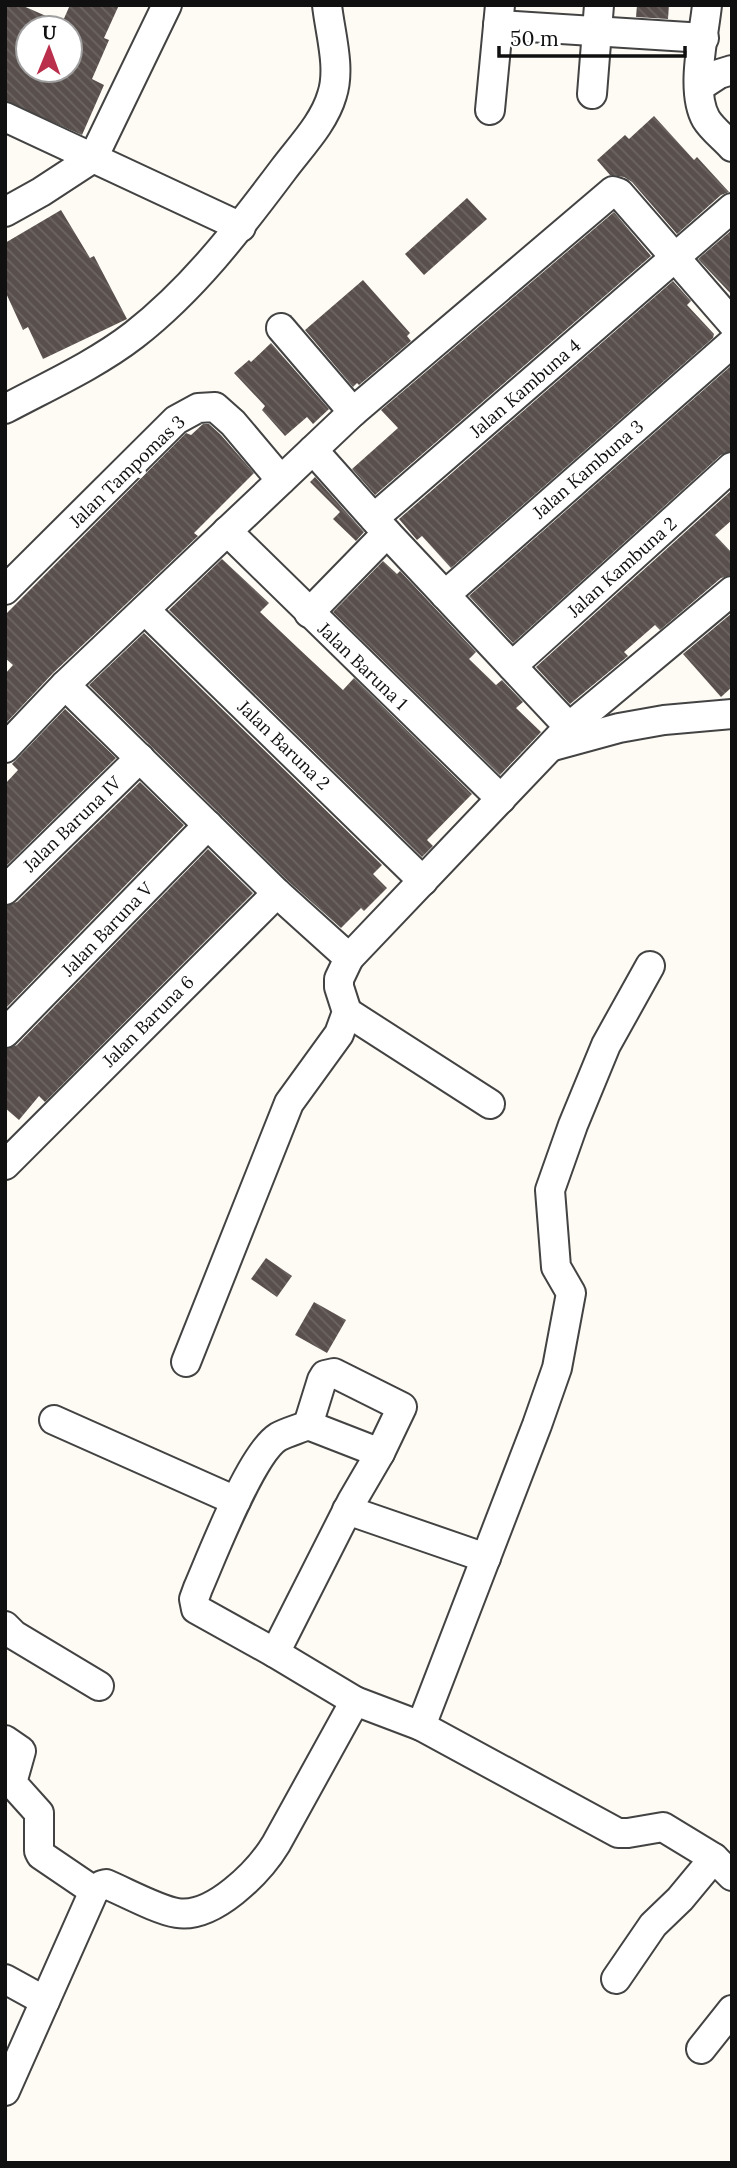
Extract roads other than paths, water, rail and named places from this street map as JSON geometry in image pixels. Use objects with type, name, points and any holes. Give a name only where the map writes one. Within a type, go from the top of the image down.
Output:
[{"type":"street","points":[[5,212],[60,181],[93,158],[167,5]]},
{"type":"street","points":[[5,409],[133,335],[207,267],[241,227],[314,129],[332,95],[335,69],[327,5]]},
{"type":"street","points":[[707,5],[699,87],[700,104],[707,121],[732,147]]},
{"type":"street","points":[[490,110],[499,15],[598,19],[704,38]]},
{"type":"street","points":[[592,94],[598,19]]},
{"type":"street","points":[[699,87],[719,74],[732,70]]},
{"type":"street","points":[[5,117],[241,227]]},
{"type":"street","points":[[7,741],[353,412],[613,191],[618,193],[676,257],[732,323]]},
{"type":"street","name":"Jalan Kambuna 4","points":[[309,613],[380,525],[732,208]]},
{"type":"street","points":[[281,328],[353,412]]},
{"type":"street","name":"Jalan Kambuna 3","points":[[445,595],[732,343]]},
{"type":"street","name":"Jalan Tampomas 3","points":[[8,583],[176,420],[198,408],[215,407],[233,422],[281,480]]},
{"type":"street","points":[[313,450],[512,666],[560,737]]},
{"type":"street","name":"Jalan Kambuna 2","points":[[512,666],[732,467]]},
{"type":"street","name":"Jalan Baruna 1","points":[[227,531],[501,799]]},
{"type":"street","points":[[186,1362],[289,1102],[339,1034],[347,1012],[339,982],[349,958],[560,737],[732,591]]},
{"type":"street","name":"Jalan Baruna 2","points":[[145,610],[423,881]]},
{"type":"street","points":[[65,685],[277,893],[349,958]]},
{"type":"street","points":[[560,737],[732,713]]},
{"type":"street","name":"Jalan Baruna IV","points":[[5,890],[140,758]]},
{"type":"street","name":"Jalan Baruna V","points":[[5,1034],[208,825]]},
{"type":"street","name":"Jalan Baruna 6","points":[[10,1149],[277,893]]},
{"type":"street","points":[[421,1726],[557,1368],[571,1293],[555,1267],[550,1190],[606,1045],[650,966]]},
{"type":"street","points":[[347,1012],[490,1104]]},
{"type":"street","points":[[275,1653],[347,1510],[380,1453],[401,1405],[334,1373],[325,1375],[322,1380],[308,1424]]},
{"type":"street","points":[[54,1420],[236,1501]]},
{"type":"street","points":[[380,1453],[308,1424],[279,1437],[265,1449],[236,1501],[198,1588],[194,1605],[196,1609],[355,1701],[421,1726],[618,1833],[663,1827],[723,1867],[680,1899],[653,1925],[616,1979]]},
{"type":"street","points":[[347,1510],[486,1558]]},
{"type":"street","points":[[5,1626],[14,1635],[99,1686]]},
{"type":"street","points":[[5,2091],[94,1891],[106,1884],[176,1913],[189,1914],[200,1911],[239,1888],[263,1864],[276,1844],[355,1701]]},
{"type":"street","points":[[5,1740],[21,1751],[12,1783],[39,1813],[41,1855],[94,1891]]},
{"type":"street","points":[[5,1979],[46,2001]]},
{"type":"street","points":[[701,2049],[732,2010]]}]
